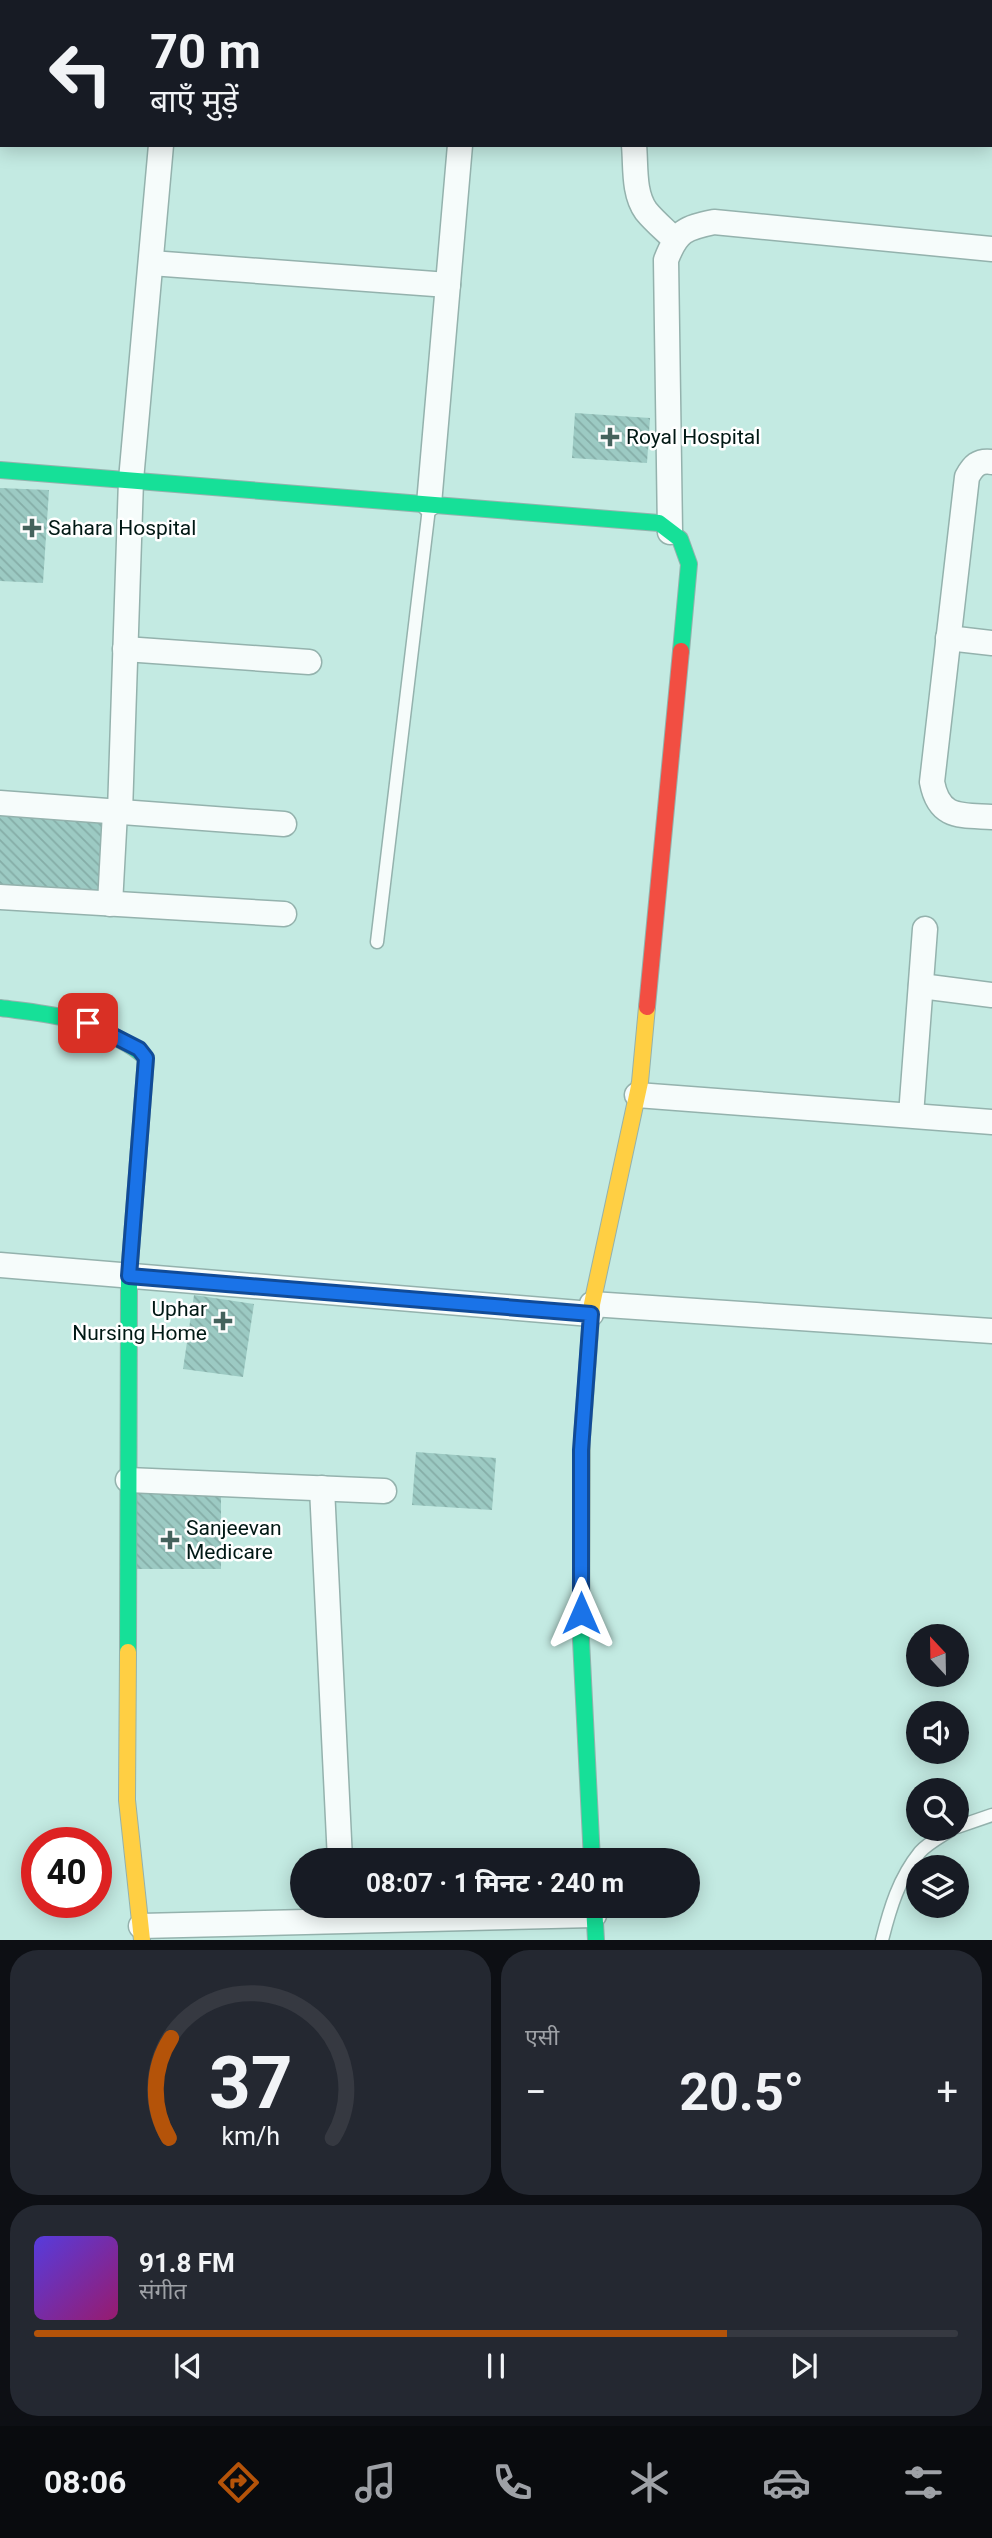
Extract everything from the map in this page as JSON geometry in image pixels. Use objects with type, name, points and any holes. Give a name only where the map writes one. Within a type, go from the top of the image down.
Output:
[{"type":"street","points":[[110,904],[117,812],[131,480],[161,147]]},
{"type":"street","points":[[429,504],[460,147]]},
{"type":"street","points":[[634,147],[640,199],[645,210],[674,239]]},
{"type":"street","points":[[670,532],[666,260],[674,239],[690,226],[714,222],[992,249]]},
{"type":"street","points":[[151,262],[448,285]]},
{"type":"street","points":[[992,462],[983,461],[973,466],[967,477],[932,782],[934,795],[943,808],[959,814],[992,817]]},
{"type":"street","points":[[0,470],[659,523],[680,540],[689,564],[637,1095],[592,1309],[581,1478],[581,1640],[591,1848]]},
{"type":"street","points":[[948,638],[992,643]]},
{"type":"street","points":[[125,649],[309,662]]},
{"type":"street","points":[[0,803],[284,824]]},
{"type":"street","points":[[0,897],[284,914]]},
{"type":"street","points":[[911,1115],[925,929]]},
{"type":"street","points":[[921,986],[992,995]]},
{"type":"street","points":[[0,1008],[63,1016],[88,1023],[139,1049],[146,1058],[129,1276],[127,1800],[141,1933],[343,1923],[595,1920]]},
{"type":"street","points":[[637,1095],[992,1122]]},
{"type":"street","points":[[0,1265],[592,1309],[992,1331]]},
{"type":"street","points":[[128,1480],[384,1490]]},
{"type":"street","points":[[322,1488],[339,1848]]},
{"type":"lane","points":[[377,942],[429,504]]},
{"type":"lane","points":[[969,1823],[992,1815]]},
{"type":"lane","points":[[882,1940],[902,1878],[922,1850],[935,1841]]},
{"type":"building","points":[[575,413],[650,418],[647,463],[572,458]]},
{"type":"building","points":[[0,488],[49,490],[43,583],[0,581]]},
{"type":"building","points":[[0,810],[106,817],[100,897],[0,891]]},
{"type":"building","points":[[194,1295],[254,1304],[243,1377],[183,1369]]},
{"type":"building","points":[[416,1452],[496,1458],[492,1510],[412,1505]]},
{"type":"building","points":[[221,1484],[221,1569],[134,1569],[134,1485]]},
{"type":"traffic: fast","points":[[0,470],[659,523],[680,539],[689,564],[681,651]]},
{"type":"traffic: fast","points":[[0,1008],[59,1016],[86,1024],[127,1044],[146,1058],[129,1276],[128,1652]]},
{"type":"traffic: fast","points":[[582,1438],[581,1640],[591,1848]]},
{"type":"traffic: fast","points":[[595,1918],[596,1940]]},
{"type":"traffic: slow","points":[[582,1438],[592,1304],[640,1082],[647,1007]]},
{"type":"traffic: slow","points":[[128,1652],[127,1800],[142,1940]]},
{"type":"traffic: jam","points":[[647,1007],[681,651]]},
{"type":"place","name":"Royal Hospital","points":[[610,437]]},
{"type":"place","name":"Sahara Hospital","points":[[32,528]]},
{"type":"place","name":"Uphar Nursing Home","points":[[223,1321]]},
{"type":"place","name":"Sanjeevan Medicare","points":[[170,1540]]},
{"type":"route","points":[[88,1023],[139,1049],[146,1058],[129,1276],[591,1314],[581,1450],[581,1613]]}]
